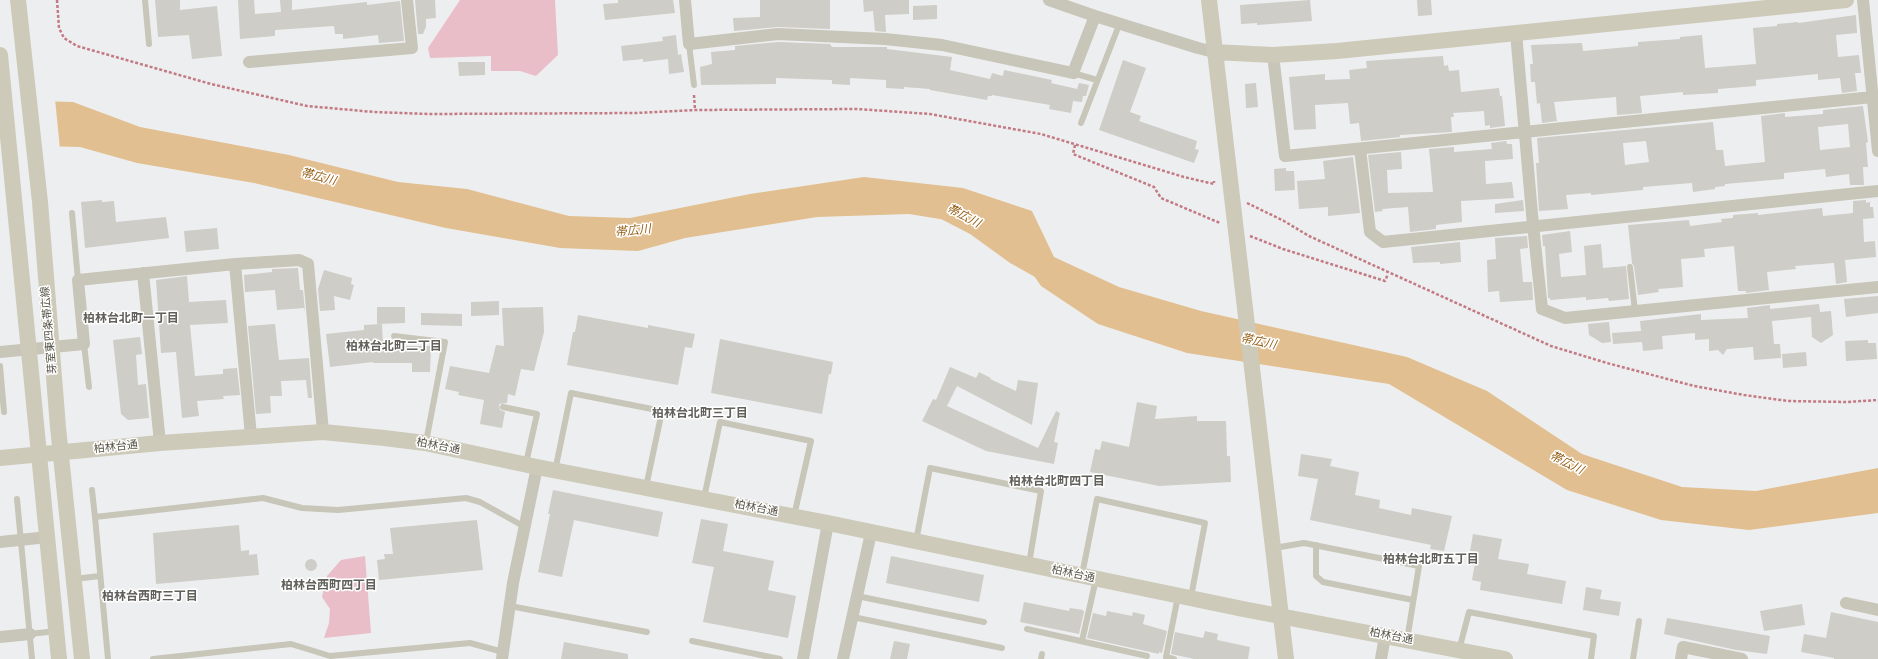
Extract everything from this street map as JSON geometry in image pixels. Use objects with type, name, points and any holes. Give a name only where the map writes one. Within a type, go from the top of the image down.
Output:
[{"type":"street","name":"芽室東四条帯広線","points":[[18,0],[40,202],[51,347],[82,659]]},
{"type":"street","points":[[250,62],[412,48],[407,0]]},
{"type":"street","points":[[685,0],[689,44],[778,34],[885,39],[942,45],[1073,73],[1095,16]]},
{"type":"street","points":[[1049,0],[1120,25],[1214,52],[1274,55],[1337,52],[1752,7],[1846,0]]},
{"type":"street","points":[[1209,0],[1214,52],[1240,206],[1258,421],[1286,659]]},
{"type":"street","points":[[1863,0],[1878,151]]},
{"type":"street","points":[[1516,33],[1524,131],[1542,309],[1565,318],[1878,287]]},
{"type":"street","name":"芽室東四条帯広線","points":[[0,55],[59,659]]},
{"type":"street","points":[[1274,55],[1285,156],[1873,97]]},
{"type":"street","points":[[1360,149],[1370,232],[1383,242],[1533,225],[1878,191]]},
{"type":"street","points":[[0,352],[84,344],[78,280],[235,264],[299,260],[308,264],[323,432]]},
{"type":"street","points":[[235,264],[251,436]]},
{"type":"street","points":[[143,273],[160,443]]},
{"type":"street","name":"柏林台通","points":[[0,458],[61,454],[160,443],[323,432],[425,443],[555,471],[828,523],[1282,617],[1407,640],[1460,654],[1505,659]]},
{"type":"street","points":[[503,656],[513,583],[525,527],[531,466]]},
{"type":"street","points":[[803,659],[828,523]]},
{"type":"street","points":[[843,659],[871,533]]},
{"type":"street","points":[[0,542],[48,537]]},
{"type":"street","points":[[1846,603],[1878,610]]},
{"type":"street","points":[[0,637],[30,634]]},
{"type":"street","points":[[1381,659],[1385,636]]},
{"type":"street","points":[[1681,659],[1683,647],[1742,659]]},
{"type":"lane","points":[[145,0],[149,44]]},
{"type":"lane","points":[[1081,123],[1120,25]]},
{"type":"lane","points":[[689,44],[694,84]]},
{"type":"lane","points":[[1073,73],[1097,80]]},
{"type":"lane","points":[[72,213],[78,280]]},
{"type":"lane","points":[[1630,267],[1635,311]]},
{"type":"lane","points":[[394,336],[445,342],[425,443]]},
{"type":"lane","points":[[84,344],[89,387]]},
{"type":"lane","points":[[0,366],[4,412]]},
{"type":"lane","points":[[555,471],[571,393],[662,411],[646,488]]},
{"type":"lane","points":[[504,407],[537,414],[531,466]]},
{"type":"lane","points":[[704,499],[720,422],[811,441],[794,517]]},
{"type":"lane","points":[[916,542],[930,468],[1041,491],[1028,565]]},
{"type":"lane","points":[[92,490],[108,659]]},
{"type":"lane","points":[[95,517],[263,498],[302,508],[338,510],[466,498],[480,502],[525,527]]},
{"type":"lane","points":[[17,499],[32,659]]},
{"type":"lane","points":[[1082,641],[1097,499],[1205,524],[1166,657],[1174,659]]},
{"type":"lane","points":[[1274,548],[1304,543],[1418,566],[1407,640]]},
{"type":"lane","points":[[1316,545],[1316,576],[1322,582],[1413,600]]},
{"type":"lane","points":[[74,579],[100,576]]},
{"type":"lane","points":[[857,596],[984,622]]},
{"type":"lane","points":[[510,606],[647,632]]},
{"type":"lane","points":[[1460,654],[1469,612],[1594,636],[1591,659]]},
{"type":"lane","points":[[853,616],[1002,648]]},
{"type":"lane","points":[[1633,659],[1639,621]]},
{"type":"lane","points":[[1027,629],[1147,656]]},
{"type":"lane","points":[[30,634],[57,631]]},
{"type":"lane","points":[[692,641],[780,659]]},
{"type":"lane","points":[[153,659],[292,644],[330,656],[470,643],[503,656]]},
{"type":"path","points":[[57,0],[59,28],[64,38],[77,46],[211,84],[308,106],[374,112],[429,114],[636,113],[695,110],[857,109],[930,114],[1041,134],[1184,177],[1214,184],[1213,176]]},
{"type":"path","points":[[694,84],[695,110]]},
{"type":"path","points":[[1240,206],[1284,221],[1309,236],[1345,253],[1551,346],[1607,363],[1694,386],[1744,395],[1788,401],[1847,402],[1878,400]]},
{"type":"shaded area","points":[[460,0],[555,0],[558,55],[536,76],[520,71],[491,71],[491,56],[430,58],[428,48]]},
{"type":"shaded area","points":[[365,556],[371,633],[324,638],[329,623],[330,609],[322,597],[327,576],[341,560]]},
{"type":"water","points":[[0,100],[73,102],[140,127],[289,155],[398,182],[467,189],[569,216],[630,218],[750,194],[864,177],[963,188],[1032,211],[1054,257],[1119,287],[1201,311],[1407,357],[1487,391],[1582,454],[1682,487],[1756,491],[1878,468],[1878,513],[1749,530],[1661,520],[1567,490],[1389,384],[1187,353],[1098,324],[1041,286],[1002,229],[909,214],[817,217],[685,238],[638,251],[560,248],[446,228],[254,183],[137,163],[80,147],[0,145]]},
{"type":"pier","points":[[0,98],[55,99],[60,149],[0,147]]},
{"type":"building","points":[[155,0],[180,0],[180,10],[217,6],[222,56],[192,59],[189,35],[158,37]]},
{"type":"building","points":[[238,0],[254,0],[255,14],[281,12],[280,0],[292,0],[292,10],[367,2],[367,5],[400,1],[404,41],[379,43],[378,35],[343,39],[343,34],[335,34],[334,26],[275,30],[275,36],[240,39]]},
{"type":"building","points":[[415,0],[435,0],[436,18],[426,19],[426,27],[423,34],[418,34]]},
{"type":"building","points":[[618,0],[673,0],[675,13],[605,20],[603,4],[618,3]]},
{"type":"building","points":[[760,0],[830,0],[830,29],[778,27],[734,31],[733,18],[760,17]]},
{"type":"building","points":[[863,0],[909,0],[909,14],[885,15],[886,32],[875,31],[873,11],[864,12]]},
{"type":"building","points":[[1310,0],[1312,21],[1257,25],[1257,23],[1241,24],[1240,5]]},
{"type":"building","points":[[1417,0],[1431,0],[1432,15],[1418,16]]},
{"type":"building","points":[[937,5],[937,19],[913,20],[913,6]]},
{"type":"building","points":[[1856,15],[1857,33],[1836,35],[1838,57],[1859,55],[1861,73],[1855,73],[1857,91],[1842,93],[1840,78],[1818,80],[1818,74],[1756,80],[1756,86],[1718,89],[1718,93],[1683,95],[1683,92],[1640,96],[1642,113],[1617,115],[1616,97],[1554,102],[1557,121],[1542,123],[1540,103],[1537,104],[1535,82],[1531,82],[1530,64],[1533,64],[1531,45],[1582,43],[1583,51],[1638,46],[1638,42],[1680,39],[1680,37],[1702,35],[1705,68],[1756,64],[1753,28]]},
{"type":"building","points":[[676,35],[678,55],[681,54],[684,72],[669,74],[668,59],[643,62],[643,59],[623,61],[621,46],[663,41],[662,37]]},
{"type":"building","points":[[778,42],[830,44],[832,47],[887,47],[887,49],[952,57],[950,70],[990,79],[992,73],[1003,76],[1004,70],[1052,80],[1051,83],[1077,89],[1079,83],[1089,85],[1086,96],[1083,96],[1082,102],[1073,101],[1071,113],[1049,109],[1050,105],[992,95],[988,96],[987,100],[930,89],[904,87],[904,89],[886,88],[886,80],[850,78],[850,85],[832,84],[832,80],[776,78],[776,84],[701,85],[700,67],[712,64],[711,52],[735,50],[735,46]]},
{"type":"building","points":[[1443,56],[1444,66],[1448,65],[1449,71],[1459,70],[1461,92],[1499,88],[1500,96],[1502,96],[1505,126],[1490,128],[1490,125],[1485,126],[1484,111],[1453,113],[1454,117],[1451,117],[1452,132],[1400,135],[1400,137],[1361,141],[1359,123],[1350,124],[1348,103],[1315,105],[1316,129],[1294,130],[1289,77],[1325,74],[1325,80],[1350,79],[1349,70],[1367,68],[1366,61]]},
{"type":"building","points":[[1123,60],[1146,68],[1130,112],[1141,116],[1139,121],[1197,141],[1195,149],[1199,150],[1194,163],[1099,130]]},
{"type":"building","points":[[458,62],[485,62],[485,75],[459,76]]},
{"type":"building","points":[[1256,83],[1258,107],[1246,108],[1245,84]]},
{"type":"building","points":[[1863,106],[1868,142],[1866,143],[1868,167],[1863,167],[1864,185],[1850,185],[1849,174],[1826,177],[1825,169],[1784,173],[1784,179],[1725,184],[1725,186],[1715,187],[1715,189],[1693,192],[1692,183],[1643,187],[1643,190],[1591,195],[1591,193],[1566,195],[1568,209],[1539,211],[1536,163],[1539,163],[1537,138],[1713,122],[1716,150],[1723,150],[1725,166],[1765,162],[1761,116],[1785,113],[1785,117],[1823,114],[1823,110]],"holes":[[[1848,124],[1850,147],[1820,150],[1818,127]],[[1646,141],[1649,162],[1625,165],[1623,143]]]},
{"type":"building","points":[[1506,141],[1507,144],[1512,144],[1513,159],[1485,161],[1486,184],[1512,182],[1514,198],[1461,201],[1462,222],[1436,225],[1436,229],[1410,232],[1408,207],[1382,209],[1383,211],[1375,212],[1368,155],[1401,152],[1402,169],[1387,170],[1388,193],[1433,192],[1429,149],[1454,147],[1454,152],[1492,149],[1491,143]]},
{"type":"building","points":[[1353,157],[1360,213],[1328,216],[1328,207],[1299,209],[1297,181],[1325,179],[1323,161]]},
{"type":"building","points":[[1286,168],[1286,171],[1294,171],[1295,190],[1275,191],[1274,169]]},
{"type":"building","points":[[102,200],[102,202],[114,201],[116,222],[166,217],[169,238],[85,248],[81,202]]},
{"type":"building","points":[[1523,200],[1524,211],[1495,213],[1495,204]]},
{"type":"building","points":[[1866,200],[1866,203],[1870,202],[1870,207],[1873,207],[1874,218],[1863,219],[1864,242],[1875,241],[1876,257],[1845,260],[1847,282],[1836,284],[1834,263],[1795,266],[1796,269],[1767,272],[1769,290],[1746,293],[1746,291],[1738,291],[1734,246],[1704,249],[1705,257],[1681,259],[1683,287],[1658,289],[1659,292],[1638,295],[1634,266],[1632,263],[1628,225],[1689,220],[1690,226],[1722,222],[1721,219],[1733,218],[1733,215],[1758,213],[1758,215],[1822,208],[1823,216],[1853,213],[1853,201]]},
{"type":"building","points":[[217,228],[219,249],[186,252],[184,231]]},
{"type":"building","points":[[1570,231],[1572,252],[1559,254],[1561,277],[1586,275],[1584,246],[1601,244],[1603,268],[1626,266],[1629,299],[1609,301],[1608,298],[1586,300],[1586,297],[1550,300],[1550,298],[1548,298],[1545,246],[1543,246],[1542,235]]},
{"type":"building","points":[[1527,236],[1528,248],[1520,249],[1523,282],[1532,282],[1533,300],[1500,302],[1499,291],[1488,292],[1487,260],[1496,259],[1495,238]]},
{"type":"building","points":[[1460,242],[1461,262],[1440,264],[1440,262],[1413,263],[1411,247]]},
{"type":"building","points":[[298,268],[300,290],[303,290],[305,312],[304,308],[277,310],[275,290],[245,292],[244,275],[272,272],[272,269]]},
{"type":"building","points":[[324,270],[352,278],[351,284],[354,285],[350,300],[334,296],[335,310],[320,311],[318,289]]},
{"type":"building","points":[[187,276],[189,302],[226,300],[228,323],[190,325],[195,376],[223,374],[223,369],[237,368],[240,395],[223,396],[224,399],[197,401],[199,416],[182,418],[176,352],[161,353],[156,280]]},
{"type":"building","points":[[1878,296],[1878,313],[1846,317],[1844,299]]},
{"type":"building","points":[[499,301],[499,315],[471,316],[471,302]]},
{"type":"building","points":[[1819,304],[1820,312],[1831,311],[1833,335],[1821,343],[1812,337],[1811,317],[1772,321],[1774,344],[1780,344],[1781,358],[1754,360],[1753,347],[1727,349],[1723,355],[1718,350],[1709,351],[1709,339],[1695,340],[1695,333],[1662,336],[1663,349],[1643,351],[1642,342],[1613,344],[1612,333],[1641,331],[1640,321],[1701,314],[1701,320],[1748,318],[1747,308],[1770,305],[1770,309]]},
{"type":"building","points":[[377,307],[405,307],[405,323],[377,324]]},
{"type":"building","points":[[543,307],[544,332],[534,371],[521,369],[515,396],[508,394],[507,403],[499,404],[500,410],[505,412],[502,428],[480,424],[484,400],[458,395],[459,392],[445,389],[450,366],[489,373],[496,345],[504,346],[502,308]]},
{"type":"building","points":[[421,313],[462,314],[462,326],[421,325]]},
{"type":"building","points":[[578,315],[648,328],[648,325],[695,334],[692,348],[685,347],[678,385],[567,365],[573,332],[575,332]]},
{"type":"building","points":[[1609,322],[1611,342],[1602,343],[1589,335],[1588,324]]},
{"type":"building","points":[[275,324],[279,360],[309,358],[312,398],[308,398],[306,380],[281,381],[282,396],[270,396],[271,413],[256,414],[248,326]]},
{"type":"building","points":[[382,324],[383,346],[431,346],[430,372],[412,372],[412,363],[373,362],[330,367],[326,334],[364,330],[364,325]]},
{"type":"building","points":[[140,337],[142,354],[136,355],[138,385],[146,384],[149,418],[128,420],[121,414],[113,340]]},
{"type":"building","points":[[720,339],[833,362],[831,374],[829,374],[822,414],[711,393]]},
{"type":"building","points":[[1868,340],[1868,343],[1876,343],[1877,359],[1846,361],[1845,341]]},
{"type":"building","points":[[1806,352],[1807,366],[1783,368],[1782,354]]},
{"type":"building","points":[[950,367],[976,378],[979,372],[991,378],[990,379],[1016,391],[1018,380],[1038,383],[1032,425],[957,386],[947,406],[1038,448],[1056,411],[1060,413],[1054,442],[1058,443],[1054,464],[986,451],[922,421],[933,399],[936,400]]},
{"type":"building","points":[[1137,402],[1157,406],[1155,419],[1197,416],[1197,421],[1226,421],[1227,456],[1230,456],[1231,482],[1159,486],[1090,472],[1095,449],[1100,450],[1102,441],[1129,447]]},
{"type":"building","points":[[1301,454],[1332,459],[1330,466],[1359,472],[1355,495],[1380,500],[1379,508],[1411,515],[1412,508],[1452,516],[1444,551],[1430,549],[1431,545],[1310,520],[1318,479],[1298,476]]},
{"type":"building","points":[[553,490],[663,512],[658,537],[574,520],[562,577],[538,572],[550,514],[548,514]]},
{"type":"building","points":[[701,519],[728,524],[723,551],[774,561],[768,590],[796,596],[788,638],[703,622],[714,567],[692,563]]},
{"type":"building","points":[[477,520],[483,570],[379,580],[377,560],[385,559],[384,554],[393,554],[390,528]]},
{"type":"building","points":[[239,525],[241,551],[249,550],[249,555],[257,554],[259,575],[156,584],[153,533]]},
{"type":"building","points":[[1473,534],[1502,539],[1498,559],[1529,564],[1527,574],[1566,581],[1562,604],[1480,590],[1481,582],[1472,580],[1477,552],[1470,551]]},
{"type":"building","points":[[891,556],[984,575],[979,602],[886,583]]},
{"type":"building","points":[[311,559],[315,561],[317,565],[315,569],[311,571],[307,569],[305,565],[307,561]]},
{"type":"building","points":[[1586,587],[1602,590],[1600,599],[1621,602],[1619,616],[1583,610]]},
{"type":"building","points":[[1024,602],[1069,611],[1070,608],[1083,610],[1084,612],[1079,634],[1020,622]]},
{"type":"building","points":[[1802,604],[1805,625],[1764,631],[1760,611]]},
{"type":"building","points":[[1107,611],[1132,616],[1133,612],[1145,615],[1143,624],[1167,631],[1162,653],[1159,652],[1159,654],[1087,638],[1093,613],[1106,616]]},
{"type":"building","points":[[1831,612],[1878,622],[1878,659],[1834,659],[1801,652],[1804,634],[1826,638]]},
{"type":"building","points":[[1667,618],[1770,636],[1767,654],[1736,650],[1664,634]]},
{"type":"building","points":[[1205,631],[1218,634],[1217,640],[1250,647],[1248,659],[1194,659],[1171,654],[1175,632],[1203,638]]},
{"type":"building","points":[[894,641],[910,644],[907,659],[890,659]]},
{"type":"building","points":[[564,642],[628,654],[628,659],[561,659]]},
{"type":"waterway","name":"帯広川","points":[[950,209],[977,223],[1017,252],[1049,270]]},
{"type":"district","name":"柏林台北町一丁目","points":[[131,320]]},
{"type":"district","name":"柏林台北町二丁目","points":[[394,348]]},
{"type":"district","name":"柏林台北町三丁目","points":[[700,415]]},
{"type":"district","name":"柏林台北町四丁目","points":[[1057,483]]},
{"type":"district","name":"柏林台北町五丁目","points":[[1431,561]]},
{"type":"district","name":"柏林台西町四丁目","points":[[329,587]]},
{"type":"district","name":"柏林台西町三丁目","points":[[150,598]]}]
